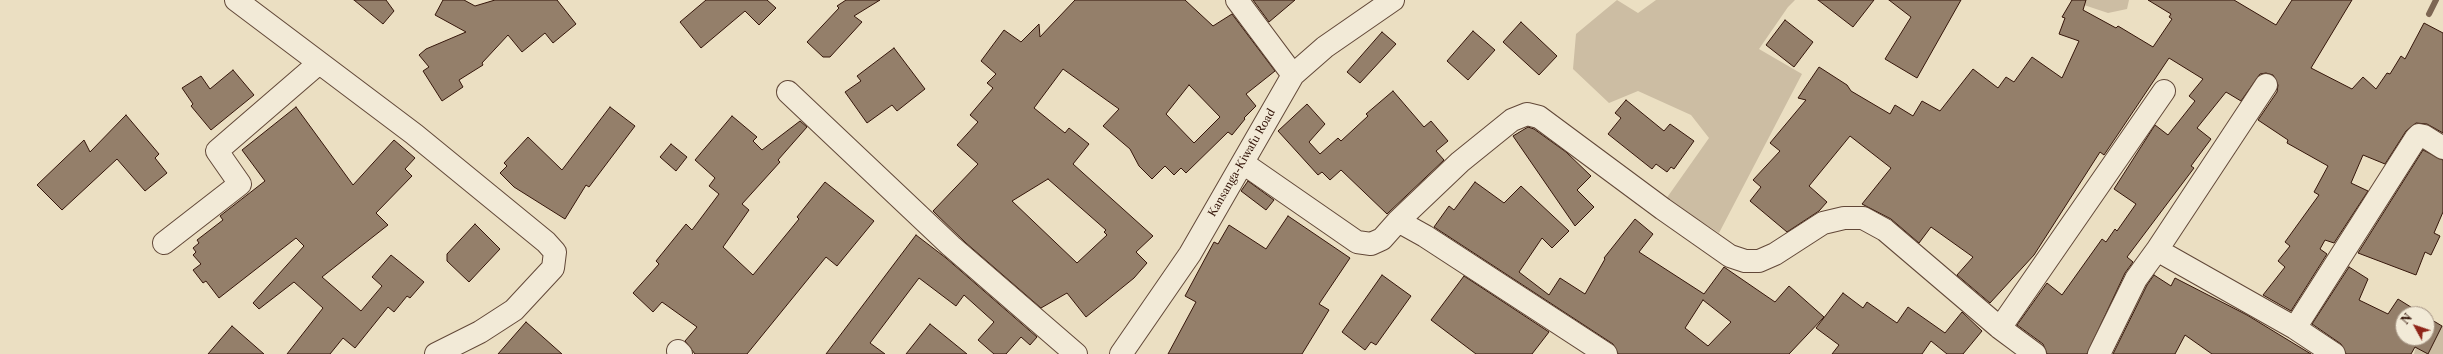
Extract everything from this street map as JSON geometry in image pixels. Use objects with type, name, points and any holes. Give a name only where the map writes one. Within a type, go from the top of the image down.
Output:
[{"type":"street","points":[[236,0],[414,134],[546,242],[555,252],[556,260],[553,268],[514,310],[480,332],[436,354]]},
{"type":"street","points":[[1237,0],[1293,75]]},
{"type":"street","name":"Kansanga-Kiwafu Road","points":[[1121,354],[1190,254],[1293,75],[1325,47],[1394,0]]},
{"type":"street","points":[[164,243],[240,184],[217,151],[319,63]]},
{"type":"street","points":[[2098,354],[2136,279],[2157,250],[2266,85]]},
{"type":"street","points":[[2000,328],[2164,91]]},
{"type":"street","points":[[788,92],[951,246],[1076,354]]},
{"type":"street","points":[[1243,163],[1357,242],[1370,244],[1382,240],[1398,221],[1460,162],[1512,120],[1528,114],[1539,117],[1730,256],[1745,261],[1759,261],[1775,254],[1823,223],[1844,218],[1863,218],[1885,230],[2000,328],[2035,354]]},
{"type":"street","points":[[2295,328],[2416,138],[2419,135],[2424,136],[2443,148]]},
{"type":"street","points":[[1398,221],[1425,236],[1606,354]]},
{"type":"street","points":[[2157,250],[2295,328],[2334,354]]},
{"type":"shaded area","points":[[1617,0],[1638,13],[1656,0],[1795,0],[1788,7],[1759,49],[1802,74],[1719,233],[1666,199],[1709,138],[1691,115],[1638,91],[1609,103],[1573,69],[1576,34]]},
{"type":"shaded area","points":[[2069,0],[2129,0],[2127,9],[2108,13]]},
{"type":"shaded area","points":[[2443,325],[2443,354],[2414,354],[2416,346],[2435,346],[2435,331]]},
{"type":"building","points":[[354,0],[386,0],[394,11],[383,24]]},
{"type":"building","points":[[443,0],[464,0],[475,6],[495,0],[557,0],[576,24],[553,43],[545,33],[522,52],[508,35],[482,63],[483,65],[459,80],[463,87],[442,101],[423,71],[429,67],[419,55],[426,49],[466,32],[435,15]]},
{"type":"building","points":[[706,0],[767,0],[776,8],[759,25],[745,11],[701,48],[680,22]]},
{"type":"building","points":[[846,0],[880,0],[854,16],[862,22],[830,57],[823,57],[807,42],[839,8],[837,6]]},
{"type":"building","points":[[1075,0],[1185,0],[1213,26],[1232,14],[1275,71],[1246,94],[1256,106],[1244,118],[1245,119],[1232,135],[1228,132],[1186,173],[1181,168],[1174,175],[1165,166],[1152,179],[1139,166],[1130,149],[1103,126],[1119,109],[1063,69],[1034,108],[1065,133],[1069,128],[1089,144],[1073,164],[1153,236],[1136,252],[1147,263],[1134,278],[1086,317],[1067,293],[1041,308],[966,243],[933,211],[978,164],[957,145],[978,122],[970,115],[993,88],[987,83],[996,74],[981,61],[1004,30],[1021,42],[1039,24],[1040,37]],"holes":[[[1189,85],[1220,117],[1194,143],[1166,114]],[[1048,179],[1106,230],[1104,232],[1107,235],[1077,263],[1012,201]]]},
{"type":"building","points":[[1253,0],[1295,0],[1269,22]]},
{"type":"building","points":[[1818,0],[1874,0],[1853,27]]},
{"type":"building","points":[[1889,0],[1961,0],[1917,78],[1885,59],[1911,17]]},
{"type":"building","points":[[2072,0],[2086,0],[2083,10],[2116,28],[2118,26],[2153,47],[2172,19],[2169,17],[2171,14],[2148,0],[2234,0],[2276,25],[2292,0],[2352,0],[2311,68],[2352,89],[2363,77],[2376,89],[2387,73],[2390,74],[2401,56],[2405,59],[2424,23],[2443,33],[2443,133],[2427,124],[2416,123],[2406,131],[2385,164],[2363,155],[2351,183],[2368,191],[2334,243],[2325,240],[2320,249],[2327,254],[2291,311],[2263,295],[2285,267],[2278,261],[2290,246],[2285,242],[2319,195],[2314,192],[2328,166],[2287,143],[2288,140],[2258,120],[2277,92],[2278,85],[2273,75],[2266,73],[2260,74],[2241,101],[2226,92],[2197,128],[2211,139],[2191,166],[2194,168],[2127,257],[2133,262],[2125,273],[2087,354],[2047,354],[2043,344],[2017,325],[2047,283],[2062,295],[2102,239],[2106,242],[2115,229],[2117,231],[2136,204],[2114,189],[2155,125],[2168,135],[2195,101],[2189,96],[2203,79],[2169,58],[2104,155],[2100,152],[2034,255],[1990,303],[1957,275],[1973,257],[1931,227],[1919,243],[1891,219],[1862,204],[1891,168],[1850,136],[1809,186],[1827,202],[1819,211],[1787,232],[1750,201],[1761,187],[1753,180],[1780,151],[1770,143],[1806,100],[1798,98],[1819,67],[1847,85],[1851,91],[1890,114],[1895,105],[1913,116],[1922,101],[1940,111],[1973,69],[1998,88],[2006,77],[2014,82],[2032,57],[2062,78],[2079,41],[2059,34],[2065,18],[2062,17]]},
{"type":"building","points":[[1785,20],[1813,42],[1794,67],[1766,45]]},
{"type":"building","points":[[1521,22],[1557,56],[1539,75],[1503,42]]},
{"type":"building","points":[[1473,31],[1495,50],[1468,80],[1447,61]]},
{"type":"building","points":[[1382,32],[1396,44],[1360,83],[1347,72]]},
{"type":"building","points":[[894,48],[925,89],[897,111],[892,105],[867,123],[845,92],[861,81],[857,76]]},
{"type":"building","points":[[233,70],[254,95],[211,130],[191,106],[193,104],[182,88],[201,76],[210,89]]},
{"type":"building","points":[[1393,91],[1424,127],[1431,121],[1448,141],[1436,151],[1444,160],[1387,214],[1341,170],[1330,180],[1322,172],[1318,175],[1278,131],[1307,104],[1325,124],[1309,142],[1320,154],[1338,138],[1341,141],[1368,116],[1366,114]]},
{"type":"building","points":[[1626,100],[1664,131],[1670,124],[1694,141],[1674,169],[1671,167],[1667,172],[1656,164],[1652,169],[1608,134],[1621,118],[1615,113]]},
{"type":"building","points":[[296,107],[353,185],[394,140],[415,158],[405,169],[412,176],[376,213],[388,225],[322,277],[361,311],[382,286],[372,277],[391,255],[424,282],[410,298],[407,296],[394,312],[388,307],[355,348],[343,338],[330,354],[287,354],[323,308],[294,282],[259,309],[253,303],[304,246],[296,238],[219,298],[206,281],[203,283],[193,270],[201,264],[193,255],[196,252],[193,248],[199,243],[197,240],[223,220],[220,216],[265,181],[242,150]]},
{"type":"building","points":[[610,107],[635,126],[589,187],[586,185],[565,219],[514,187],[500,173],[507,166],[504,163],[528,137],[562,170]]},
{"type":"building","points":[[126,115],[159,154],[155,158],[167,173],[145,191],[117,159],[62,210],[37,185],[84,140],[90,152]]},
{"type":"building","points":[[732,116],[757,137],[753,141],[762,150],[800,121],[807,127],[778,160],[780,162],[742,204],[749,210],[723,247],[753,275],[799,219],[797,217],[825,182],[874,221],[837,266],[826,257],[747,354],[695,354],[685,341],[697,327],[662,302],[653,312],[633,293],[659,264],[656,261],[686,224],[692,230],[719,194],[709,186],[715,178],[695,160]]},
{"type":"building","points":[[1528,127],[1534,129],[1566,152],[1591,176],[1577,190],[1594,207],[1575,226],[1513,136]]},
{"type":"building","points":[[671,144],[687,157],[676,171],[660,157]]},
{"type":"building","points":[[2423,150],[2443,160],[2443,212],[2434,233],[2440,236],[2431,255],[2425,252],[2416,275],[2358,253]]},
{"type":"building","points":[[1248,181],[1274,200],[1266,210],[1241,191]]},
{"type":"building","points":[[1475,182],[1504,203],[1521,186],[1569,231],[1552,248],[1542,238],[1519,272],[1549,295],[1560,278],[1585,294],[1605,259],[1604,258],[1635,219],[1653,234],[1639,252],[1704,294],[1724,267],[1775,302],[1789,286],[1824,317],[1789,354],[1618,354],[1613,344],[1434,227],[1449,206],[1454,210]],"holes":[[[1703,300],[1731,322],[1708,346],[1685,328]]]},
{"type":"building","points":[[1288,216],[1350,258],[1319,304],[1329,310],[1302,354],[1168,354],[1196,302],[1185,296],[1214,242],[1218,244],[1229,225],[1266,249]]},
{"type":"building","points":[[475,224],[500,249],[469,282],[447,261],[447,254]]},
{"type":"building","points":[[916,235],[946,258],[1037,337],[1030,345],[1021,337],[1006,354],[994,354],[978,340],[994,322],[964,295],[956,306],[919,278],[870,343],[885,354],[826,354]]},
{"type":"building","points":[[2349,267],[2368,279],[2359,300],[2388,314],[2398,299],[2409,306],[2395,306],[2395,346],[2432,346],[2428,354],[2415,347],[2411,354],[2346,354],[2341,344],[2312,324]]},
{"type":"building","points":[[1382,275],[1411,296],[1376,345],[1371,342],[1365,350],[1342,332]]},
{"type":"building","points":[[2154,275],[2171,286],[2175,278],[2247,315],[2311,354],[2212,354],[2185,335],[2175,354],[2113,354],[2147,285]]},
{"type":"building","points":[[1464,276],[1549,332],[1532,354],[1476,354],[1431,320]]},
{"type":"building","points":[[1843,293],[1863,308],[1867,302],[1897,323],[1908,307],[1945,333],[1962,312],[1982,331],[1963,354],[1947,354],[1931,341],[1922,354],[1832,354],[1839,345],[1816,328]]},
{"type":"building","points":[[526,322],[562,354],[498,354]]},
{"type":"building","points":[[2435,322],[2442,326],[2435,340]]},
{"type":"building","points":[[930,324],[967,354],[906,354]]},
{"type":"building","points":[[232,326],[264,354],[208,354]]},
{"type":"waterway","points":[[2429,14],[2436,0]]}]
